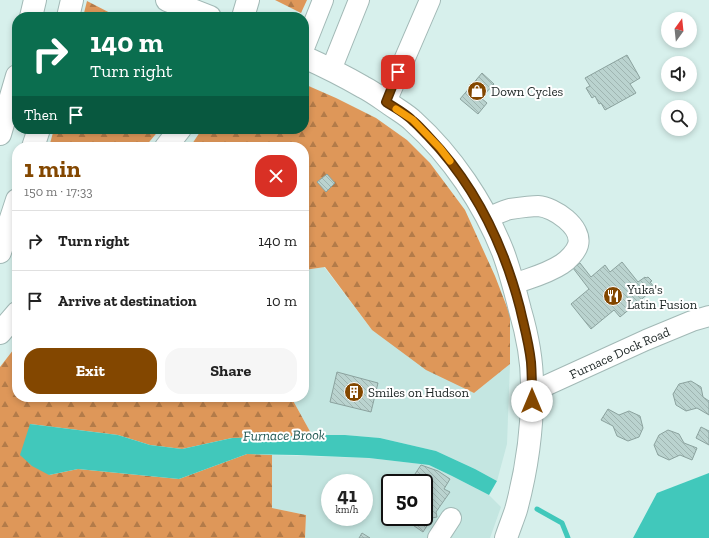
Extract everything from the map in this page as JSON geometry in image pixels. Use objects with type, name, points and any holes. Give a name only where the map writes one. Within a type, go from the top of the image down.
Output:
[{"type":"main road","points":[[69,12],[72,0]]},
{"type":"main road","points":[[167,0],[197,12]]},
{"type":"main road","points":[[244,12],[248,0]]},
{"type":"main road","points":[[309,59],[365,87],[413,120],[440,148],[469,187],[487,218],[503,252],[514,284],[526,333],[531,360],[532,392],[531,422],[525,470],[516,511],[506,538]]},
{"type":"main road","points":[[0,134],[12,93]]},
{"type":"main road","points":[[170,142],[176,134]]},
{"type":"main road","points":[[0,252],[12,215]]},
{"type":"main road","points":[[0,333],[12,319]]},
{"type":"street","points":[[309,35],[323,0]]},
{"type":"street","points":[[331,70],[360,0]]},
{"type":"street","points":[[386,102],[430,0]]},
{"type":"street","points":[[487,218],[510,209],[538,206],[548,208],[558,213],[570,223],[578,237],[578,246],[562,264],[546,273],[514,284]]},
{"type":"street","name":"Furnace Dock Road","points":[[532,392],[646,340],[692,321],[709,316]]},
{"type":"street","points":[[438,538],[451,518]]},
{"type":"shaded area","points":[[324,267],[372,330],[474,393],[510,364],[507,444],[497,481],[436,451],[380,438],[345,435],[312,435],[294,402],[309,402],[309,269]]},
{"type":"shaded area","points":[[272,455],[369,458],[429,465],[489,495],[501,507],[490,538],[305,538],[306,515],[272,508]]},
{"type":"green space","points":[[275,0],[307,0],[301,12]]},
{"type":"green space","points":[[87,1],[108,12],[84,12]]},
{"type":"green space","points":[[309,86],[376,118],[407,140],[430,163],[465,210],[495,276],[510,315],[510,364],[474,393],[426,370],[372,330],[325,267],[309,269],[309,142],[193,142],[199,134],[309,134]]},
{"type":"green space","points":[[53,134],[156,134],[149,142],[50,142]]},
{"type":"green space","points":[[12,351],[12,402],[294,402],[312,435],[232,438],[182,449],[150,445],[118,435],[30,424],[49,475],[78,469],[179,479],[247,454],[272,455],[272,508],[306,515],[305,538],[0,538],[0,367]]},
{"type":"water","points":[[30,424],[118,435],[150,445],[182,449],[232,438],[345,435],[380,438],[436,451],[497,481],[489,495],[429,465],[369,458],[247,454],[179,479],[78,469],[49,475],[32,466],[20,455]]},
{"type":"water","points":[[709,473],[709,538],[633,538],[657,493]]},
{"type":"building","points":[[627,55],[640,78],[630,84],[636,93],[605,110],[601,103],[599,104],[595,96],[592,98],[586,88],[590,86],[585,78]]},
{"type":"building","name":"Down Cycles","points":[[482,73],[494,84],[481,98],[487,103],[478,114],[460,99]]},
{"type":"building","points":[[327,174],[335,183],[326,192],[317,182]]},
{"type":"building","name":"Yuka's Latin Fusion","points":[[622,262],[638,282],[645,277],[648,277],[652,281],[650,282],[655,288],[620,317],[614,310],[591,329],[571,304],[589,289],[573,268],[580,263],[591,277],[605,265],[610,272]]},
{"type":"building","name":"Smiles on Hudson","points":[[337,372],[378,383],[371,412],[330,402]]},
{"type":"building","points":[[691,381],[701,387],[703,397],[709,401],[709,415],[697,408],[686,411],[676,405],[673,394],[679,384]]},
{"type":"building","points":[[608,409],[619,415],[629,411],[640,416],[643,428],[639,437],[628,441],[617,436],[613,426],[601,420]]},
{"type":"building","points":[[701,427],[709,431],[709,445],[696,438]]},
{"type":"building","points":[[668,430],[679,434],[684,443],[697,448],[692,460],[680,455],[669,460],[658,455],[654,445],[659,435]]},
{"type":"building","points":[[421,465],[438,471],[450,479],[444,489],[450,492],[436,512],[437,517],[433,518],[433,474],[415,474]]},
{"type":"building","points":[[414,526],[427,526],[423,532]]},
{"type":"building","points":[[362,533],[370,538],[359,538]]},
{"type":"waterway","name":"Furnace Brook","points":[[537,509],[562,523],[568,538]]},
{"type":"slow traffic","points":[[396,109],[413,120],[440,148],[450,161]]},
{"type":"place","name":"Down Cycles","points":[[477,91]]},
{"type":"place","name":"Yuka's Latin Fusion","points":[[613,296]]},
{"type":"place","name":"Smiles on Hudson","points":[[354,392]]},
{"type":"route","points":[[398,72],[386,102],[413,120],[440,148],[469,187],[487,218],[503,252],[514,284],[526,333],[531,360],[532,401]]}]
